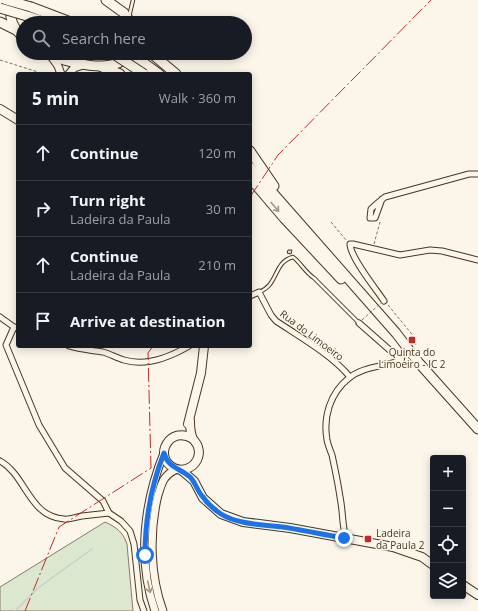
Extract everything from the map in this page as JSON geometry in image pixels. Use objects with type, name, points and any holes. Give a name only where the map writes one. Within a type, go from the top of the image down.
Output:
[{"type":"highway","points":[[6,0],[55,16]]},
{"type":"highway","points":[[13,0],[11,6],[11,19],[16,30]]},
{"type":"highway","points":[[106,0],[120,9],[126,16]]},
{"type":"highway","points":[[0,8],[27,16]]},
{"type":"highway","points":[[0,22],[16,30]]},
{"type":"highway","points":[[68,60],[83,65],[101,66],[121,62],[123,60]]},
{"type":"highway","points":[[123,60],[141,72]]},
{"type":"highway","points":[[139,60],[156,72]]},
{"type":"highway","points":[[159,60],[174,72]]},
{"type":"highway","points":[[101,66],[115,72]]},
{"type":"highway","points":[[252,154],[273,184],[284,205]]},
{"type":"highway","points":[[252,168],[400,337],[419,363],[478,429]]},
{"type":"highway","points":[[252,180],[404,351],[419,363]]},
{"type":"main road","points":[[0,110],[16,119]]},
{"type":"main road","points":[[194,481],[179,469],[168,463],[164,453],[170,440],[179,435],[190,421],[201,373],[204,348]]},
{"type":"main road","points":[[190,421],[193,439],[198,448],[198,458],[193,474],[194,481],[203,498],[222,514],[243,522],[290,528],[393,547],[422,557],[430,563]]},
{"type":"main road","points":[[179,435],[193,439]]},
{"type":"main road","points":[[179,469],[187,469],[196,462]]},
{"type":"main road","points":[[466,587],[478,595]]},
{"type":"street","points":[[54,60],[60,72]]},
{"type":"street","points":[[71,72],[74,68],[83,65]]},
{"type":"street","points":[[375,218],[370,218],[371,209],[385,197],[469,174],[478,174]]},
{"type":"street","points":[[383,301],[357,262],[350,248],[350,244],[400,255],[430,250],[442,251],[478,260]]},
{"type":"street","points":[[252,295],[259,292]]},
{"type":"street","name":"Rua do Limoeiro","points":[[259,292],[276,322],[328,356],[346,371],[350,377]]},
{"type":"street","points":[[0,317],[16,328],[6,344],[40,425],[65,468],[103,501],[109,513],[122,521],[130,530],[134,544],[140,600],[144,611]]},
{"type":"street","points":[[361,321],[401,360]]},
{"type":"street","points":[[75,348],[104,352],[124,360],[141,363],[151,362],[184,348]]},
{"type":"street","points":[[346,539],[343,528],[341,500],[332,455],[327,442],[327,411],[334,395],[350,377],[360,372],[392,364],[401,360],[404,351]]},
{"type":"street","points":[[155,611],[146,569],[145,529],[149,501],[164,453]]},
{"type":"street","points":[[0,461],[7,465],[36,506],[50,516],[64,520],[109,513]]},
{"type":"street","points":[[163,611],[156,582],[153,555],[153,529],[156,503],[161,487],[168,474],[179,469]]},
{"type":"lane","points":[[131,16],[133,0]]},
{"type":"lane","points":[[259,292],[266,289],[271,284],[281,264],[286,259],[293,257],[307,274],[314,278],[361,321]]},
{"type":"path","points":[[0,60],[38,72]]},
{"type":"path","points":[[331,222],[350,244]]},
{"type":"path","points":[[373,248],[380,222]]},
{"type":"path","points":[[361,321],[383,301],[415,338],[416,345],[412,340]]},
{"type":"green space","points":[[105,522],[119,530],[127,544],[133,611],[0,611],[0,587]]},
{"type":"building","points":[[288,250],[292,250],[291,254],[287,253]]},
{"type":"waterway","points":[[15,611],[38,588],[92,549]]},
{"type":"power","points":[[252,194],[278,155],[431,0]]},
{"type":"power","points":[[25,611],[59,527],[151,468],[148,353],[152,348]]},
{"type":"place","name":"Quinta do Limoeiro - IC 2","points":[[412,340]]},
{"type":"place","name":"Ladeira da Paula 2","points":[[368,539]]},
{"type":"route","points":[[145,555],[145,529],[149,501],[164,453],[168,463],[172,467],[181,470],[194,481],[203,498],[222,514],[243,522],[290,528],[344,538]]}]
